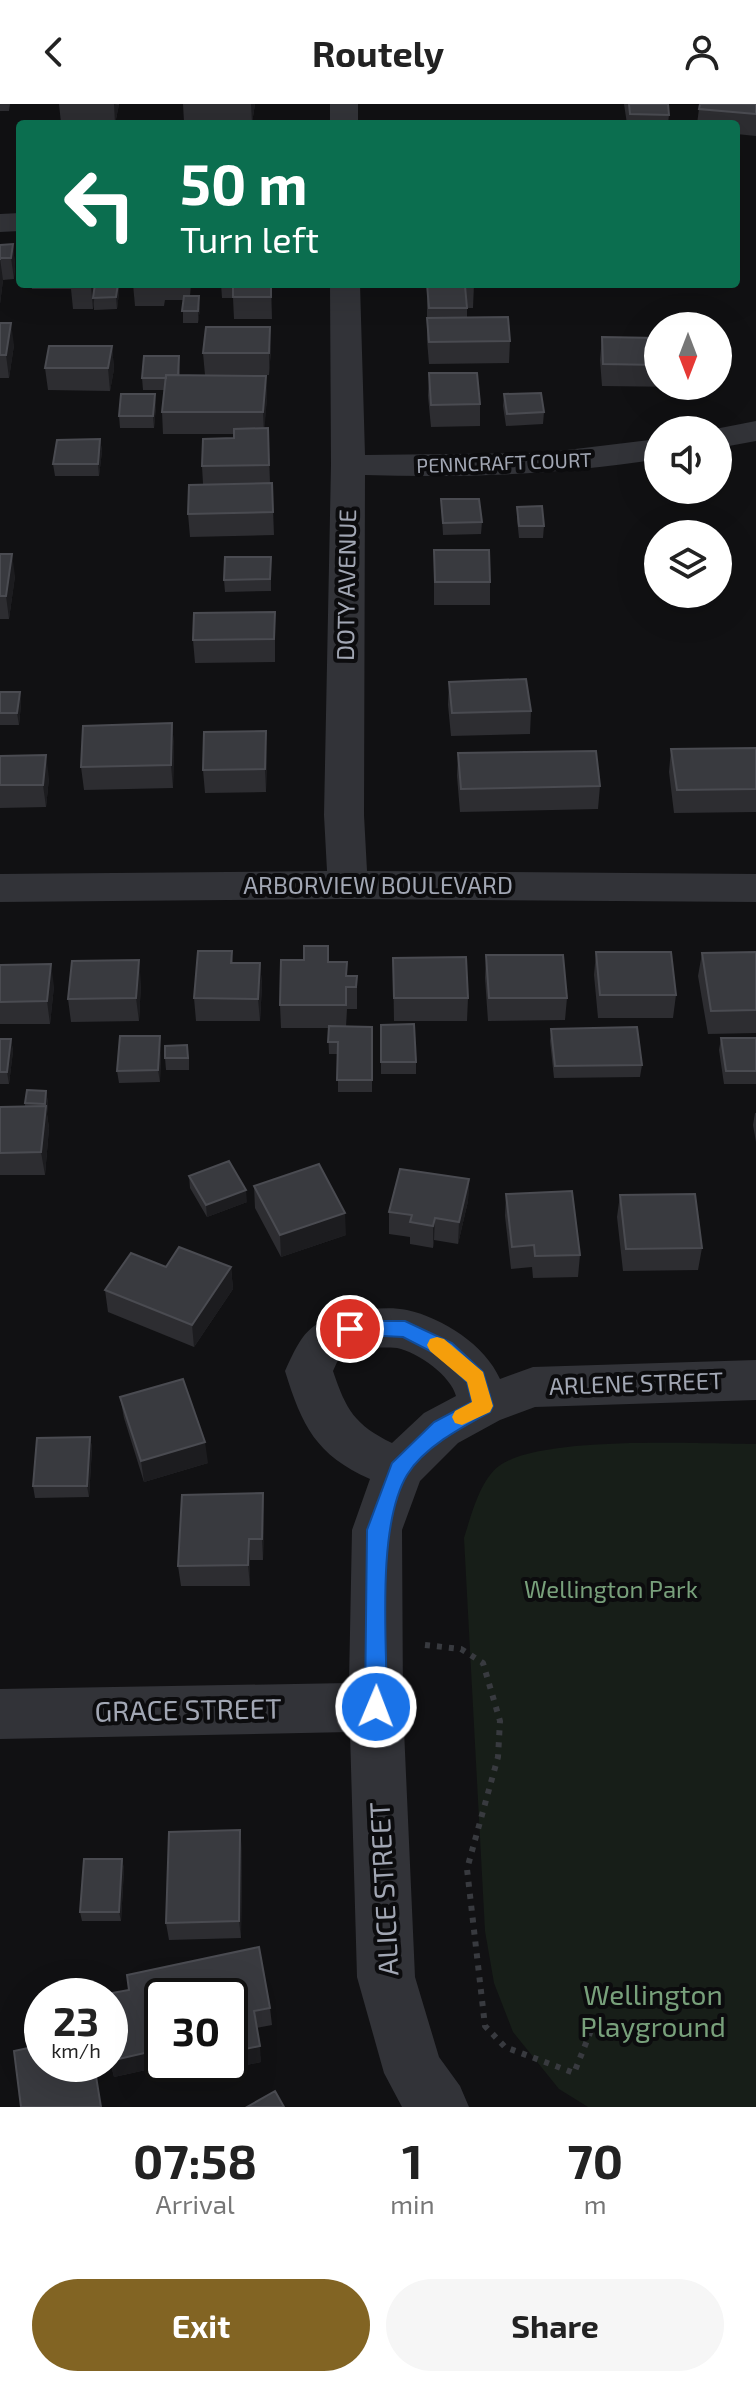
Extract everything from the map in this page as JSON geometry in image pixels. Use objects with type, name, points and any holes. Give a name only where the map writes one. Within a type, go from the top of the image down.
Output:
[{"type":"street","name":"DOTY AVENUE","points":[[345,288],[348,465],[344,815],[348,885]]},
{"type":"street","points":[[732,435],[756,431]]},
{"type":"street","name":"PENNCRAFT COURT","points":[[348,465],[497,467],[590,461],[644,451]]},
{"type":"street","name":"ARBORVIEW BOULEVARD","points":[[0,888],[348,885],[756,888]]},
{"type":"street","points":[[399,1469],[366,1455],[333,1432],[318,1401],[309,1371],[320,1347],[350,1329],[405,1329],[445,1349],[476,1378],[483,1406]]},
{"type":"street","name":"ARLENE STREET","points":[[376,1707],[377,1530],[399,1469],[441,1428],[483,1406],[533,1387],[756,1380]]},
{"type":"street","name":"GRACE STREET","points":[[0,1714],[376,1707]]},
{"type":"street","name":"ALICE STREET","points":[[376,1707],[386,1977],[414,2073],[439,2107]]},
{"type":"path","points":[[424,1645],[461,1649],[483,1663],[500,1721],[498,1757],[467,1869],[485,2026],[505,2047],[574,2073],[596,2018]]},
{"type":"green space","name":"Wellington Park","points":[[622,1443],[756,1444],[756,2107],[588,2107],[559,2089],[513,2032],[494,1983],[485,1931],[464,1538],[486,1480],[499,1466],[520,1456],[549,1449]]},
{"type":"building","points":[[629,104],[668,104],[669,115],[630,114]]},
{"type":"building","points":[[700,104],[756,104],[756,114],[699,109]]},
{"type":"building","points":[[13,244],[11,258],[0,258],[0,245]]},
{"type":"building","points":[[94,288],[117,288],[116,297],[93,298]]},
{"type":"building","points":[[233,288],[271,288],[271,297],[233,297]]},
{"type":"building","points":[[427,288],[465,288],[467,308],[429,308]]},
{"type":"building","points":[[184,296],[199,296],[198,311],[182,311]]},
{"type":"building","points":[[508,317],[510,341],[429,342],[427,318]]},
{"type":"building","points":[[0,323],[11,323],[6,355],[0,355]]},
{"type":"building","points":[[206,327],[270,327],[269,353],[203,353]]},
{"type":"building","points":[[602,337],[644,338],[644,365],[603,364]]},
{"type":"building","points":[[49,346],[112,346],[108,368],[45,368]]},
{"type":"building","points":[[144,356],[179,356],[178,375],[142,378]]},
{"type":"building","points":[[429,373],[477,373],[480,404],[431,405]]},
{"type":"building","points":[[166,375],[266,376],[263,412],[162,412]]},
{"type":"building","points":[[541,393],[544,412],[507,414],[504,394]]},
{"type":"building","points":[[121,394],[155,394],[153,416],[119,416]]},
{"type":"building","points":[[268,428],[269,465],[202,466],[203,439],[234,438],[234,429]]},
{"type":"building","points":[[100,439],[98,464],[53,464],[57,440]]},
{"type":"building","points":[[272,483],[273,512],[188,514],[189,485]]},
{"type":"building","points":[[441,499],[479,499],[482,522],[443,523]]},
{"type":"building","points":[[542,506],[544,526],[519,526],[517,507]]},
{"type":"building","points":[[434,550],[489,550],[490,582],[435,582]]},
{"type":"building","points":[[0,554],[12,554],[6,596],[0,596]]},
{"type":"building","points":[[225,557],[271,557],[270,579],[224,580]]},
{"type":"building","points":[[275,612],[274,639],[193,640],[194,613]]},
{"type":"building","points":[[526,679],[531,711],[452,713],[449,682]]},
{"type":"building","points":[[0,692],[20,692],[17,713],[0,713]]},
{"type":"building","points":[[172,723],[171,765],[81,767],[83,726]]},
{"type":"building","points":[[266,731],[265,769],[203,770],[204,732]]},
{"type":"building","points":[[756,748],[756,789],[677,790],[671,749]]},
{"type":"building","points":[[596,751],[600,786],[461,789],[458,753]]},
{"type":"building","points":[[46,755],[43,785],[0,785],[0,756]]},
{"type":"building","points":[[304,946],[328,946],[328,962],[347,962],[346,976],[357,976],[356,987],[346,987],[346,1005],[280,1005],[281,960],[304,960]]},
{"type":"building","points":[[198,951],[232,951],[231,963],[260,963],[258,999],[194,998]]},
{"type":"building","points":[[596,952],[671,952],[676,995],[600,995]]},
{"type":"building","points":[[756,952],[756,1010],[711,1011],[702,953]]},
{"type":"building","points":[[486,955],[563,955],[567,998],[489,998]]},
{"type":"building","points":[[466,957],[468,998],[394,998],[393,958]]},
{"type":"building","points":[[139,960],[136,998],[68,999],[72,961]]},
{"type":"building","points":[[51,964],[47,1001],[0,1002],[0,965]]},
{"type":"building","points":[[414,1024],[416,1062],[381,1062],[381,1025]]},
{"type":"building","points":[[329,1026],[372,1027],[372,1080],[337,1080],[338,1042],[328,1042]]},
{"type":"building","points":[[637,1027],[642,1065],[555,1066],[551,1029]]},
{"type":"building","points":[[120,1036],[160,1036],[158,1070],[117,1071]]},
{"type":"building","points":[[721,1038],[756,1038],[756,1071],[726,1071]]},
{"type":"building","points":[[0,1039],[11,1039],[7,1072],[0,1072]]},
{"type":"building","points":[[187,1045],[188,1058],[165,1058],[165,1046]]},
{"type":"building","points":[[27,1090],[46,1091],[45,1104],[25,1103]]},
{"type":"building","points":[[46,1106],[41,1152],[0,1153],[0,1107]]},
{"type":"building","points":[[229,1161],[246,1190],[206,1205],[189,1176]]},
{"type":"building","points":[[319,1164],[345,1213],[280,1235],[254,1186]]},
{"type":"building","points":[[400,1169],[469,1179],[459,1222],[435,1218],[433,1226],[410,1222],[412,1215],[389,1212]]},
{"type":"building","points":[[572,1191],[580,1255],[535,1256],[534,1245],[512,1247],[506,1194]]},
{"type":"building","points":[[695,1194],[702,1248],[626,1249],[620,1195]]},
{"type":"building","points":[[179,1247],[231,1267],[192,1325],[105,1290],[131,1253],[166,1267]]},
{"type":"building","points":[[183,1379],[205,1442],[141,1461],[120,1397]]},
{"type":"building","points":[[90,1437],[87,1486],[33,1486],[37,1438]]},
{"type":"building","points":[[263,1493],[262,1539],[249,1539],[248,1565],[178,1566],[182,1495]]},
{"type":"building","points":[[240,1830],[239,1921],[166,1923],[169,1832]]},
{"type":"building","points":[[84,1859],[122,1859],[119,1912],[80,1912]]},
{"type":"building","points":[[259,1947],[270,2008],[254,2011],[260,2046],[248,2048],[248,1978],[144,1978],[144,2053],[128,2057],[127,1975]]},
{"type":"building","points":[[24,2049],[24,2082],[97,2082],[101,2107],[21,2107],[14,2051]]},
{"type":"building","points":[[275,2091],[284,2107],[247,2107]]},
{"type":"slow traffic","points":[[437,1345],[476,1378],[483,1406],[462,1417]]},
{"type":"route","points":[[350,1329],[405,1329],[445,1349],[476,1378],[483,1406],[441,1428],[399,1469],[377,1530],[376,1707]]},
{"type":"park label","name":"Wellington Playground","points":[[653,2011]]}]
